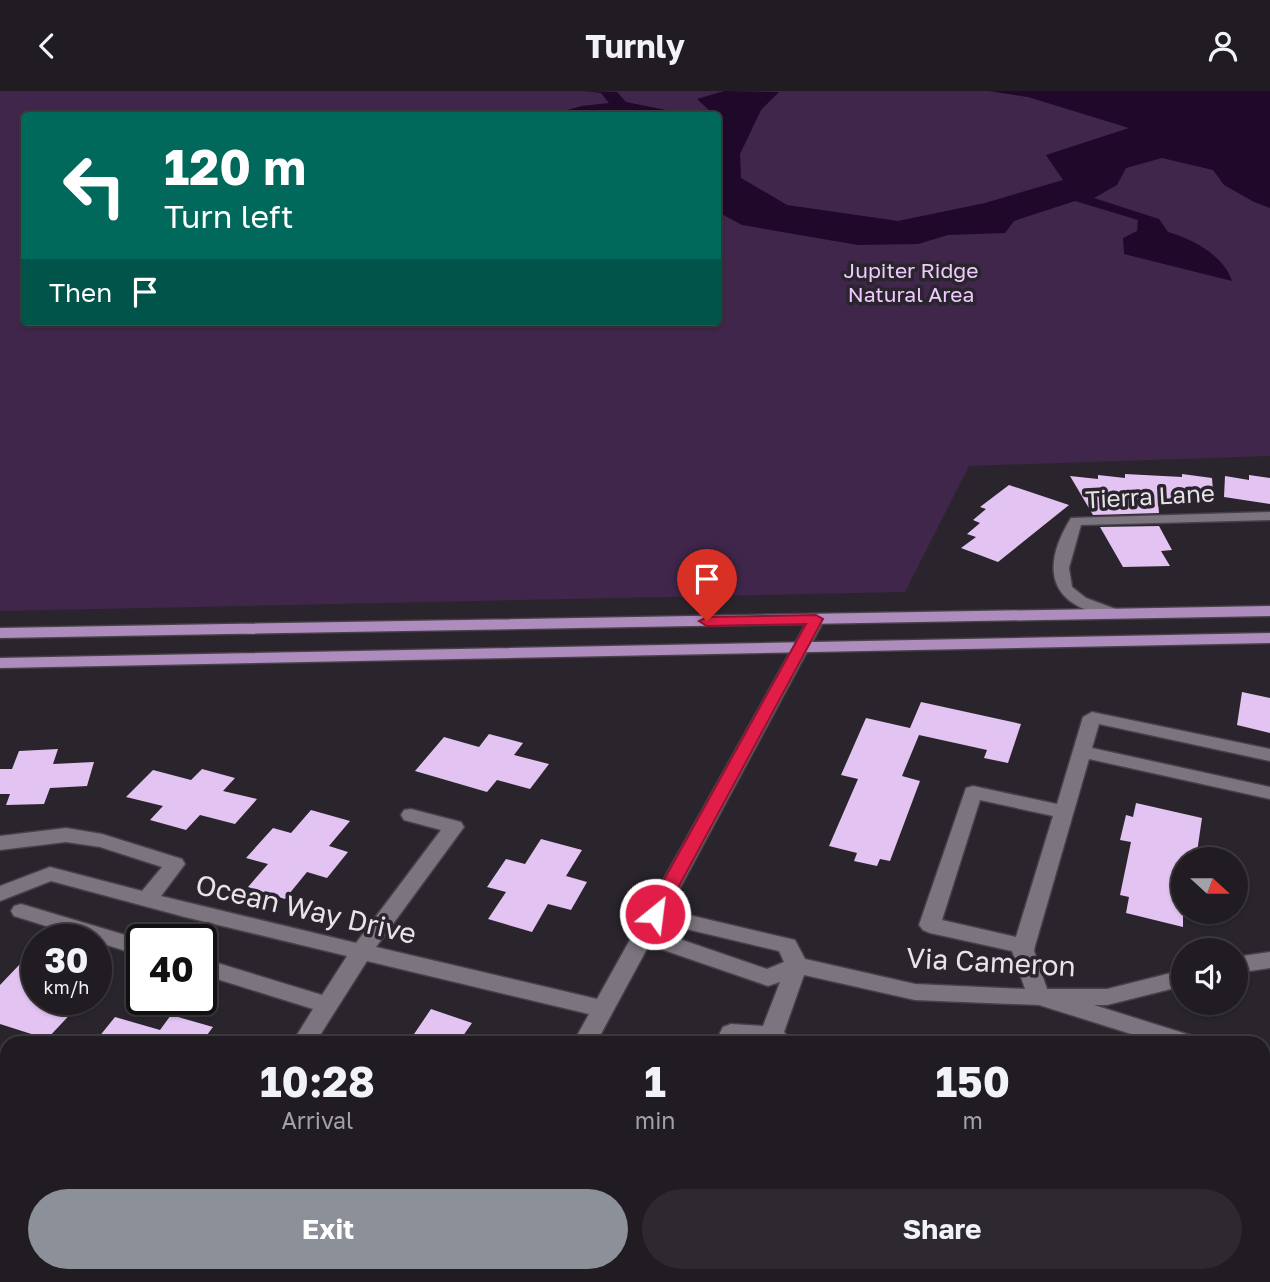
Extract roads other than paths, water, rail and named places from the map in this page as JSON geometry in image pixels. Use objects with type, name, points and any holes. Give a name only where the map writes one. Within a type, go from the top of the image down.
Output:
[{"type":"main road","points":[[0,633],[1270,611]]},
{"type":"main road","points":[[0,663],[1270,638]]},
{"type":"street","name":"Tierra Lane","points":[[1115,614],[1083,603],[1063,585],[1058,572],[1076,521],[1270,516]]},
{"type":"street","points":[[588,1036],[816,619]]},
{"type":"street","points":[[1165,1036],[1039,997],[1023,951],[1092,717],[1270,755]]},
{"type":"street","points":[[1082,752],[1270,793]]},
{"type":"street","points":[[1024,946],[930,925],[974,792],[1064,812]]},
{"type":"street","points":[[307,1036],[361,952],[454,827],[411,815]]},
{"type":"street","points":[[0,843],[66,835],[102,841],[175,864],[147,900]]},
{"type":"street","name":"Ocean Way Drive","points":[[0,894],[50,874],[147,900],[603,1009]]},
{"type":"street","points":[[21,911],[126,943]]},
{"type":"street","points":[[655,914],[788,945],[797,965],[777,1036]]},
{"type":"street","points":[[644,935],[768,978],[797,965]]},
{"type":"street","points":[[1248,963],[1270,960]]},
{"type":"street","name":"Via Cameron","points":[[797,965],[915,992],[989,997],[1107,997],[1171,981]]},
{"type":"street","points":[[217,972],[327,1005]]},
{"type":"street","points":[[730,1036],[731,1033],[754,1036]]},
{"type":"park label","name":"Jupiter Ridge Natural Area","points":[[911,283]]}]
